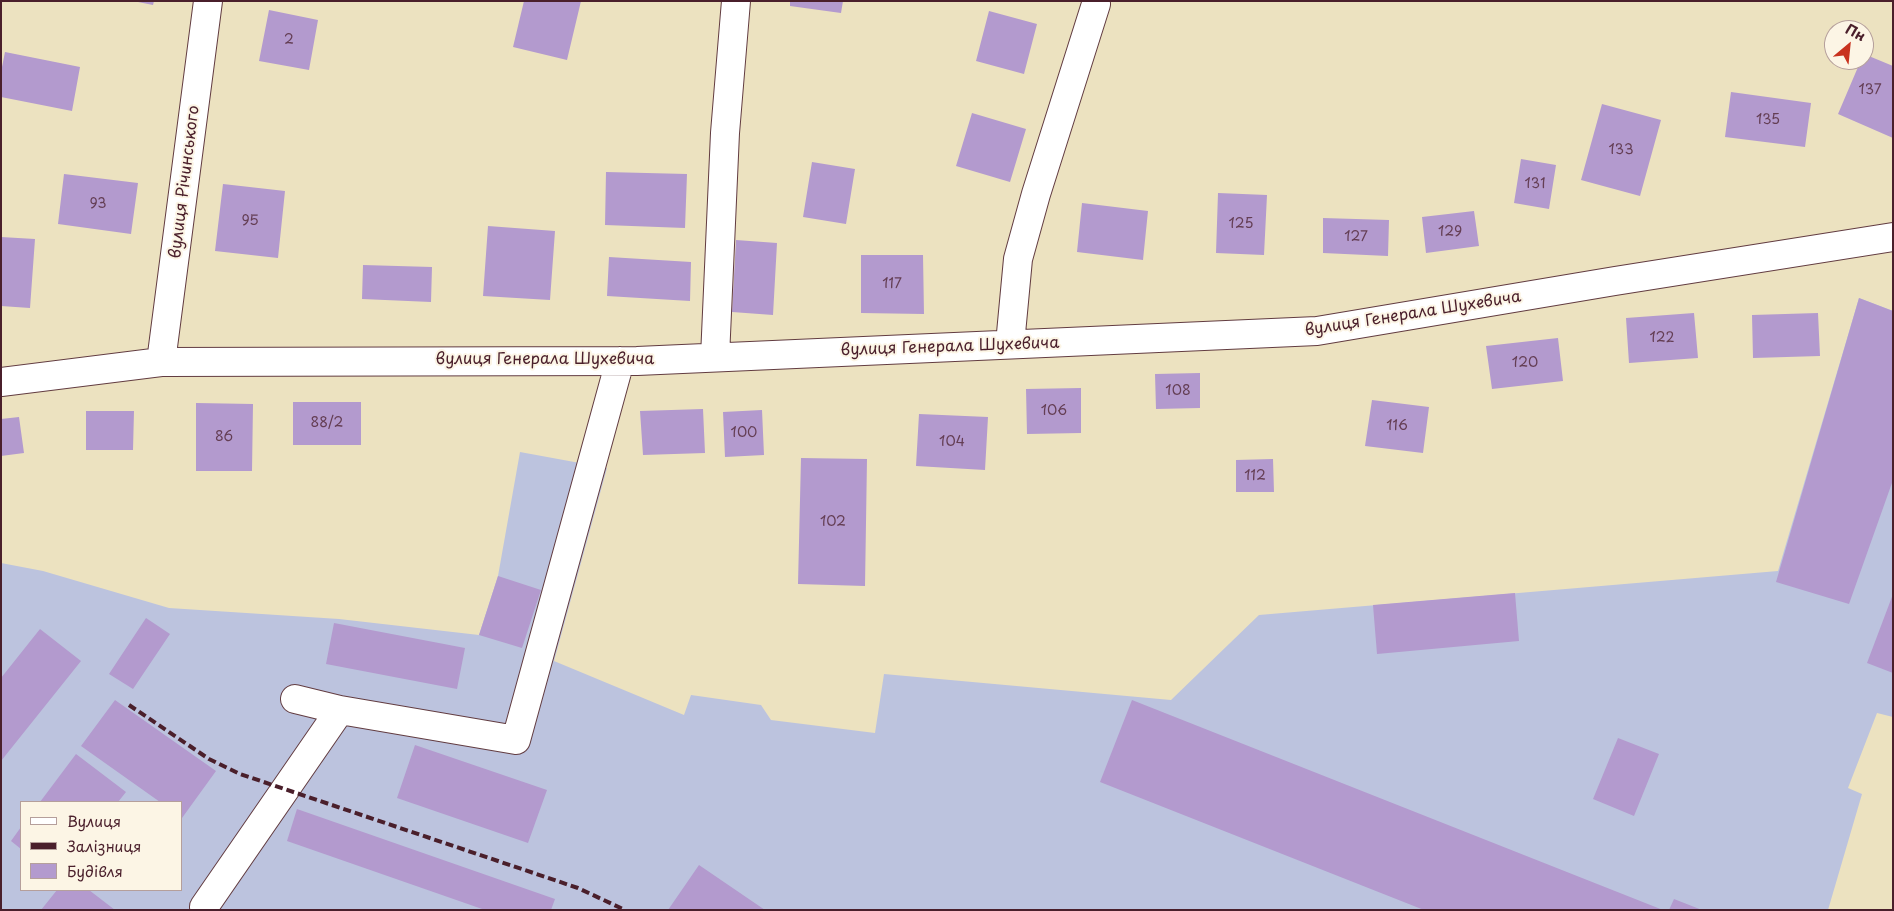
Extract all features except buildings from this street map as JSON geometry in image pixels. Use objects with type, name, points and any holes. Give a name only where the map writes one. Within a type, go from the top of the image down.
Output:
[{"type":"street","name":"вулиця Річинського","points":[[161,362],[208,1]]},
{"type":"street","points":[[714,357],[725,133],[736,1]]},
{"type":"street","points":[[1010,344],[1018,259],[1036,194],[1096,4]]},
{"type":"street","name":"вулиця Генерала Шухевича","points":[[1,382],[161,362],[620,361],[1317,331],[1893,237]]},
{"type":"street","points":[[295,699],[340,710],[516,740],[620,361]]},
{"type":"street","points":[[204,906],[340,710]]},
{"type":"shaded area","points":[[1859,298],[1893,311],[1893,717],[1877,713],[1848,788],[1862,794],[1828,910],[1,910],[1,563],[43,571],[169,608],[339,619],[479,635],[498,576],[520,452],[607,468],[554,661],[684,715],[691,695],[761,705],[771,720],[875,733],[884,674],[1171,700],[1259,615],[1778,571]]},
{"type":"railway","points":[[129,705],[209,759],[240,774],[578,888],[625,910]]}]
